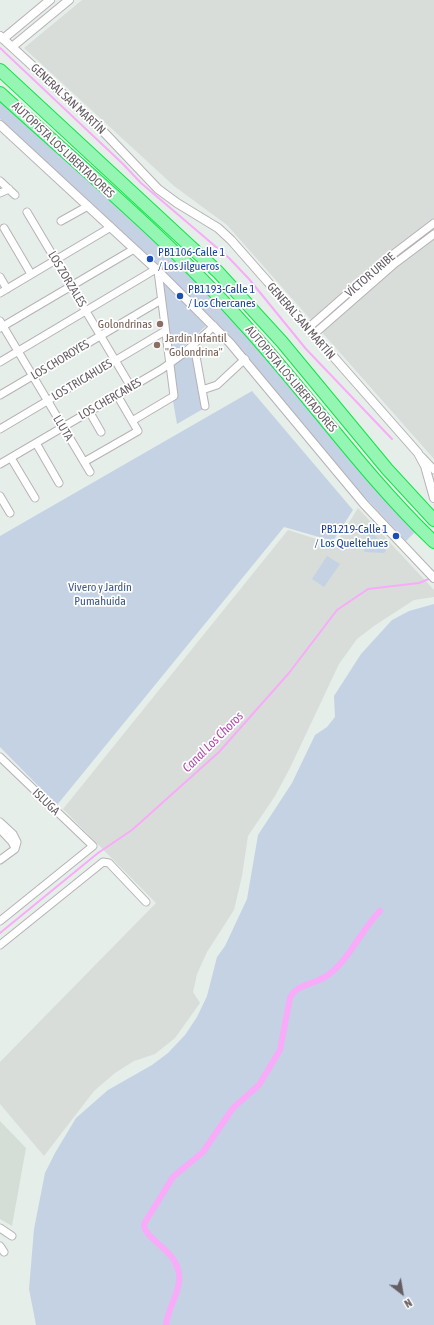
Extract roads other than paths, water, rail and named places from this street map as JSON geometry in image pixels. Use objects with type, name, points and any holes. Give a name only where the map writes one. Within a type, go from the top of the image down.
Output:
[{"type":"highway","name":"AUTOPISTA LOS LIBERTADORES","points":[[0,70],[179,235],[240,295],[282,342],[387,469],[434,520]]},
{"type":"highway","name":"AUTOPISTA LOS LIBERTADORES","points":[[0,92],[176,254],[214,291],[256,337],[385,491],[434,542]]},
{"type":"street","points":[[12,47],[69,0]]},
{"type":"street","points":[[48,1],[46,11],[50,15]]},
{"type":"street","points":[[2,38],[48,1]]},
{"type":"street","name":"GENERAL SAN MARTÍN","points":[[2,38],[100,128],[158,189],[224,233],[418,453],[425,466],[434,498]]},
{"type":"street","points":[[0,125],[157,270],[214,326],[245,359],[351,490],[434,578]]},
{"type":"street","points":[[0,181],[15,195]]},
{"type":"street","points":[[0,193],[9,189]]},
{"type":"street","points":[[61,221],[88,206]]},
{"type":"street","name":"LOS ZORZALES","points":[[27,212],[131,387]]},
{"type":"street","name":"VÍCTOR URIBE","points":[[310,332],[413,239],[434,223]]},
{"type":"street","points":[[0,293],[111,227]]},
{"type":"street","points":[[4,228],[31,274]]},
{"type":"street","name":"VÍCTOR URIBE","points":[[310,332],[434,234]]},
{"type":"street","points":[[413,239],[418,246]]},
{"type":"street","points":[[1,325],[134,249]]},
{"type":"street","points":[[132,421],[174,396],[157,270]]},
{"type":"street","points":[[0,362],[157,270]]},
{"type":"street","points":[[0,278],[7,289]]},
{"type":"street","name":"LOS CHOROYES","points":[[0,395],[161,300]]},
{"type":"street","name":"LLUTA","points":[[1,325],[90,472]]},
{"type":"street","name":"LOS CHERCANES","points":[[0,464],[169,364],[194,345],[214,326]]},
{"type":"street","name":"LOS TRICAHUES","points":[[0,429],[165,331]]},
{"type":"street","points":[[194,345],[205,406]]},
{"type":"street","points":[[202,390],[217,385],[245,359]]},
{"type":"street","points":[[84,462],[138,431],[117,395]]},
{"type":"street","points":[[89,412],[101,432]]},
{"type":"street","points":[[36,443],[59,484]]},
{"type":"street","points":[[418,453],[434,470]]},
{"type":"street","points":[[11,458],[35,498]]},
{"type":"street","points":[[0,496],[10,513]]},
{"type":"street","name":"ISLUGA","points":[[0,757],[93,846],[0,921]]},
{"type":"street","points":[[0,822],[17,842],[15,848],[0,860]]},
{"type":"street","points":[[0,829],[12,842],[15,848]]},
{"type":"street","points":[[0,944],[103,862],[109,863],[146,902]]},
{"type":"street","points":[[0,1228],[12,1236]]},
{"type":"waterway","points":[[0,48],[123,164],[141,183],[229,258],[249,279],[306,349],[392,439]]},
{"type":"waterway","name":"Canal Los Choros","points":[[0,933],[98,853],[132,830],[219,752],[289,673],[337,610],[368,589],[419,583],[431,578]]},
{"type":"waterway","points":[[166,1325],[178,1287],[179,1274],[177,1265],[167,1251],[149,1235],[145,1230],[144,1224],[173,1177],[203,1152],[233,1108],[259,1085],[280,1050],[290,998],[293,993],[297,989],[323,978],[336,968],[343,961],[380,911]]},
{"type":"place","name":"PB1106-Calle 1 / Los Jilgueros","points":[[150,259]]},
{"type":"place","name":"PB1193-Calle 1 / Los Chercanes","points":[[180,296]]},
{"type":"place","name":"Golondrinas","points":[[160,324]]},
{"type":"place","name":"Jardín Infantil \"Golondrina\"","points":[[157,345]]},
{"type":"place","name":"PB1219-Calle 1 / Los Queltehues","points":[[396,536]]},
{"type":"park label","name":"Vivero y Jardín Pumahuida","points":[[100,594]]}]
